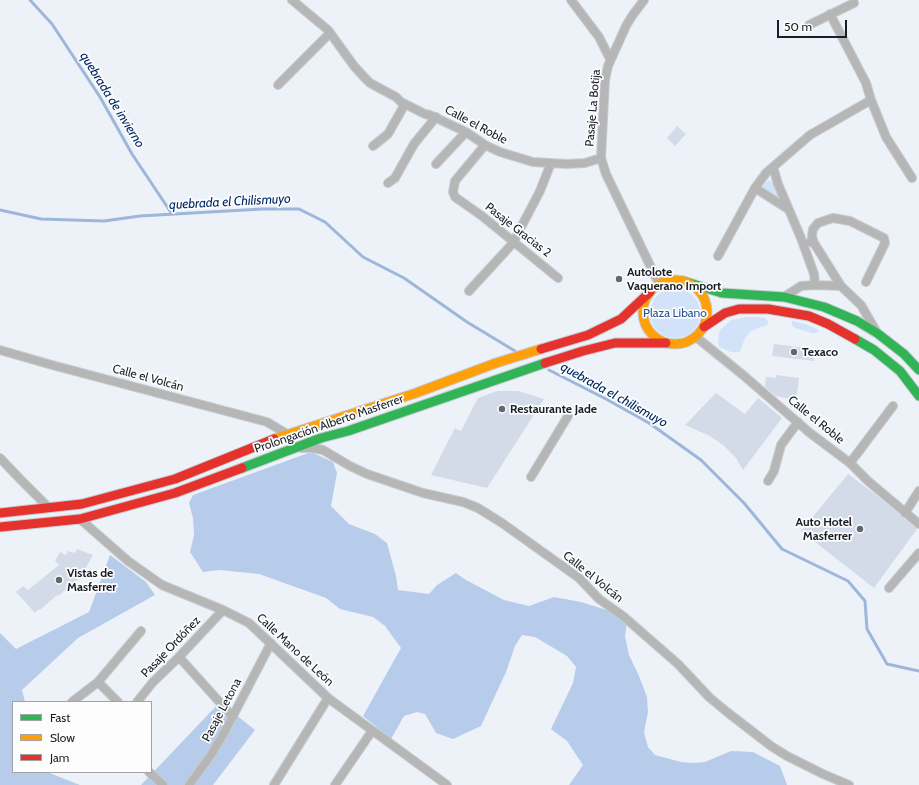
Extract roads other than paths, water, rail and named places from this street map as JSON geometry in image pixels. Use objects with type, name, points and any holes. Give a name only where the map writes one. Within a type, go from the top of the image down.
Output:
[{"type":"main road","points":[[919,370],[904,354],[857,321],[824,307],[784,297],[722,293],[683,281],[671,280],[659,284],[650,292],[646,298],[643,310],[646,328],[654,337],[666,343],[678,344],[685,343],[696,337],[704,327],[725,313],[739,309],[768,309],[809,316],[828,324],[874,350],[900,371],[919,396]]},
{"type":"main road","points":[[683,281],[695,287],[703,296],[707,308],[704,327]]},
{"type":"main road","name":"Prolongación Alberto Masferrer","points":[[0,513],[82,504],[175,479],[287,434],[416,393],[496,363],[588,335],[621,319],[650,292]]},
{"type":"main road","name":"Prolongación Alberto Masferrer","points":[[0,527],[80,519],[175,493],[290,449],[582,351],[615,343],[666,343]]},
{"type":"street","name":"Calle el Roble","points":[[292,0],[330,33],[354,66],[370,83],[396,97],[401,102],[466,132],[485,145],[500,152],[533,162],[567,164],[585,163],[601,158]]},
{"type":"street","points":[[571,0],[599,37],[610,59]]},
{"type":"street","name":"Pasaje La Botija","points":[[601,158],[605,80],[610,59],[632,16],[644,0]]},
{"type":"street","points":[[809,25],[854,3]]},
{"type":"street","points":[[830,14],[866,83],[870,100],[886,137],[912,178]]},
{"type":"street","points":[[278,85],[330,33]]},
{"type":"street","points":[[718,256],[754,188],[766,173],[810,135],[870,100]]},
{"type":"street","points":[[373,146],[388,134],[406,104]]},
{"type":"street","points":[[388,183],[395,178],[414,144],[436,117]]},
{"type":"street","points":[[436,164],[466,132]]},
{"type":"street","name":"Pasaje Gracias 2","points":[[485,145],[455,182],[453,192],[455,197],[482,216],[558,278]]},
{"type":"street","points":[[601,158],[606,174],[659,284]]},
{"type":"street","points":[[469,291],[514,242],[540,191],[551,163]]},
{"type":"street","points":[[773,167],[774,175],[812,264],[815,285]]},
{"type":"street","points":[[754,188],[788,209]]},
{"type":"street","points":[[866,282],[885,243],[884,238],[850,221],[832,218],[818,223],[813,229],[812,236],[814,243],[841,286],[861,305],[877,334]]},
{"type":"street","points":[[801,238],[814,243]]},
{"type":"street","points":[[784,297],[801,286],[841,286]]},
{"type":"street","name":"Calle el Roble","points":[[696,337],[810,432],[850,463],[868,481],[919,524]]},
{"type":"street","name":"Calle el Volcán","points":[[0,350],[267,422],[287,434]]},
{"type":"street","points":[[850,463],[893,406]]},
{"type":"street","points":[[531,476],[568,416]]},
{"type":"street","points":[[768,481],[774,471],[783,442],[798,422]]},
{"type":"street","name":"Calle el Volcán","points":[[290,449],[313,448],[323,450],[367,474],[423,493],[463,502],[478,508],[502,523],[579,578],[599,599],[623,616],[678,664],[727,712],[771,746],[839,783],[849,785]]},
{"type":"street","points":[[0,458],[50,508]]},
{"type":"street","points":[[905,512],[919,491]]},
{"type":"street","name":"Calle Mano de León","points":[[80,519],[128,561],[162,585],[223,610],[249,623],[328,698],[446,785]]},
{"type":"street","points":[[889,588],[919,553]]},
{"type":"street","name":"Pasaje Ordóñez","points":[[138,701],[153,682],[223,610]]},
{"type":"street","points":[[73,701],[98,682],[141,631]]},
{"type":"street","name":"Pasaje Letona","points":[[189,785],[211,755],[233,717],[270,643]]},
{"type":"street","points":[[178,657],[233,717]]},
{"type":"street","points":[[98,682],[117,701]]},
{"type":"street","points":[[274,785],[328,698]]},
{"type":"street","points":[[335,785],[372,731]]},
{"type":"street","points":[[150,773],[163,785]]},
{"type":"waterway","name":"quebrada de invierno","points":[[30,0],[52,24],[100,97],[132,154],[172,214]]},
{"type":"waterway","name":"quebrada el Chilismuyo","points":[[0,210],[41,219],[104,221],[140,216],[262,209],[299,209],[325,222],[363,257],[404,278],[467,322],[515,351]]},
{"type":"waterway","name":"quebrada el chilismuyo","points":[[549,370],[649,423],[701,460],[744,503],[782,549],[848,581],[865,601],[867,629],[887,664],[919,671]]},
{"type":"place","name":"Autolote Vaquerano Import","points":[[619,279]]},
{"type":"place","name":"Texaco","points":[[794,352]]},
{"type":"place","name":"Restaurante Jade","points":[[502,409]]},
{"type":"place","name":"Auto Hotel Masferrer","points":[[860,529]]},
{"type":"place","name":"Vistas de Masferrer","points":[[59,580]]},
{"type":"park label","name":"Plaza Libano","points":[[675,313]]}]
